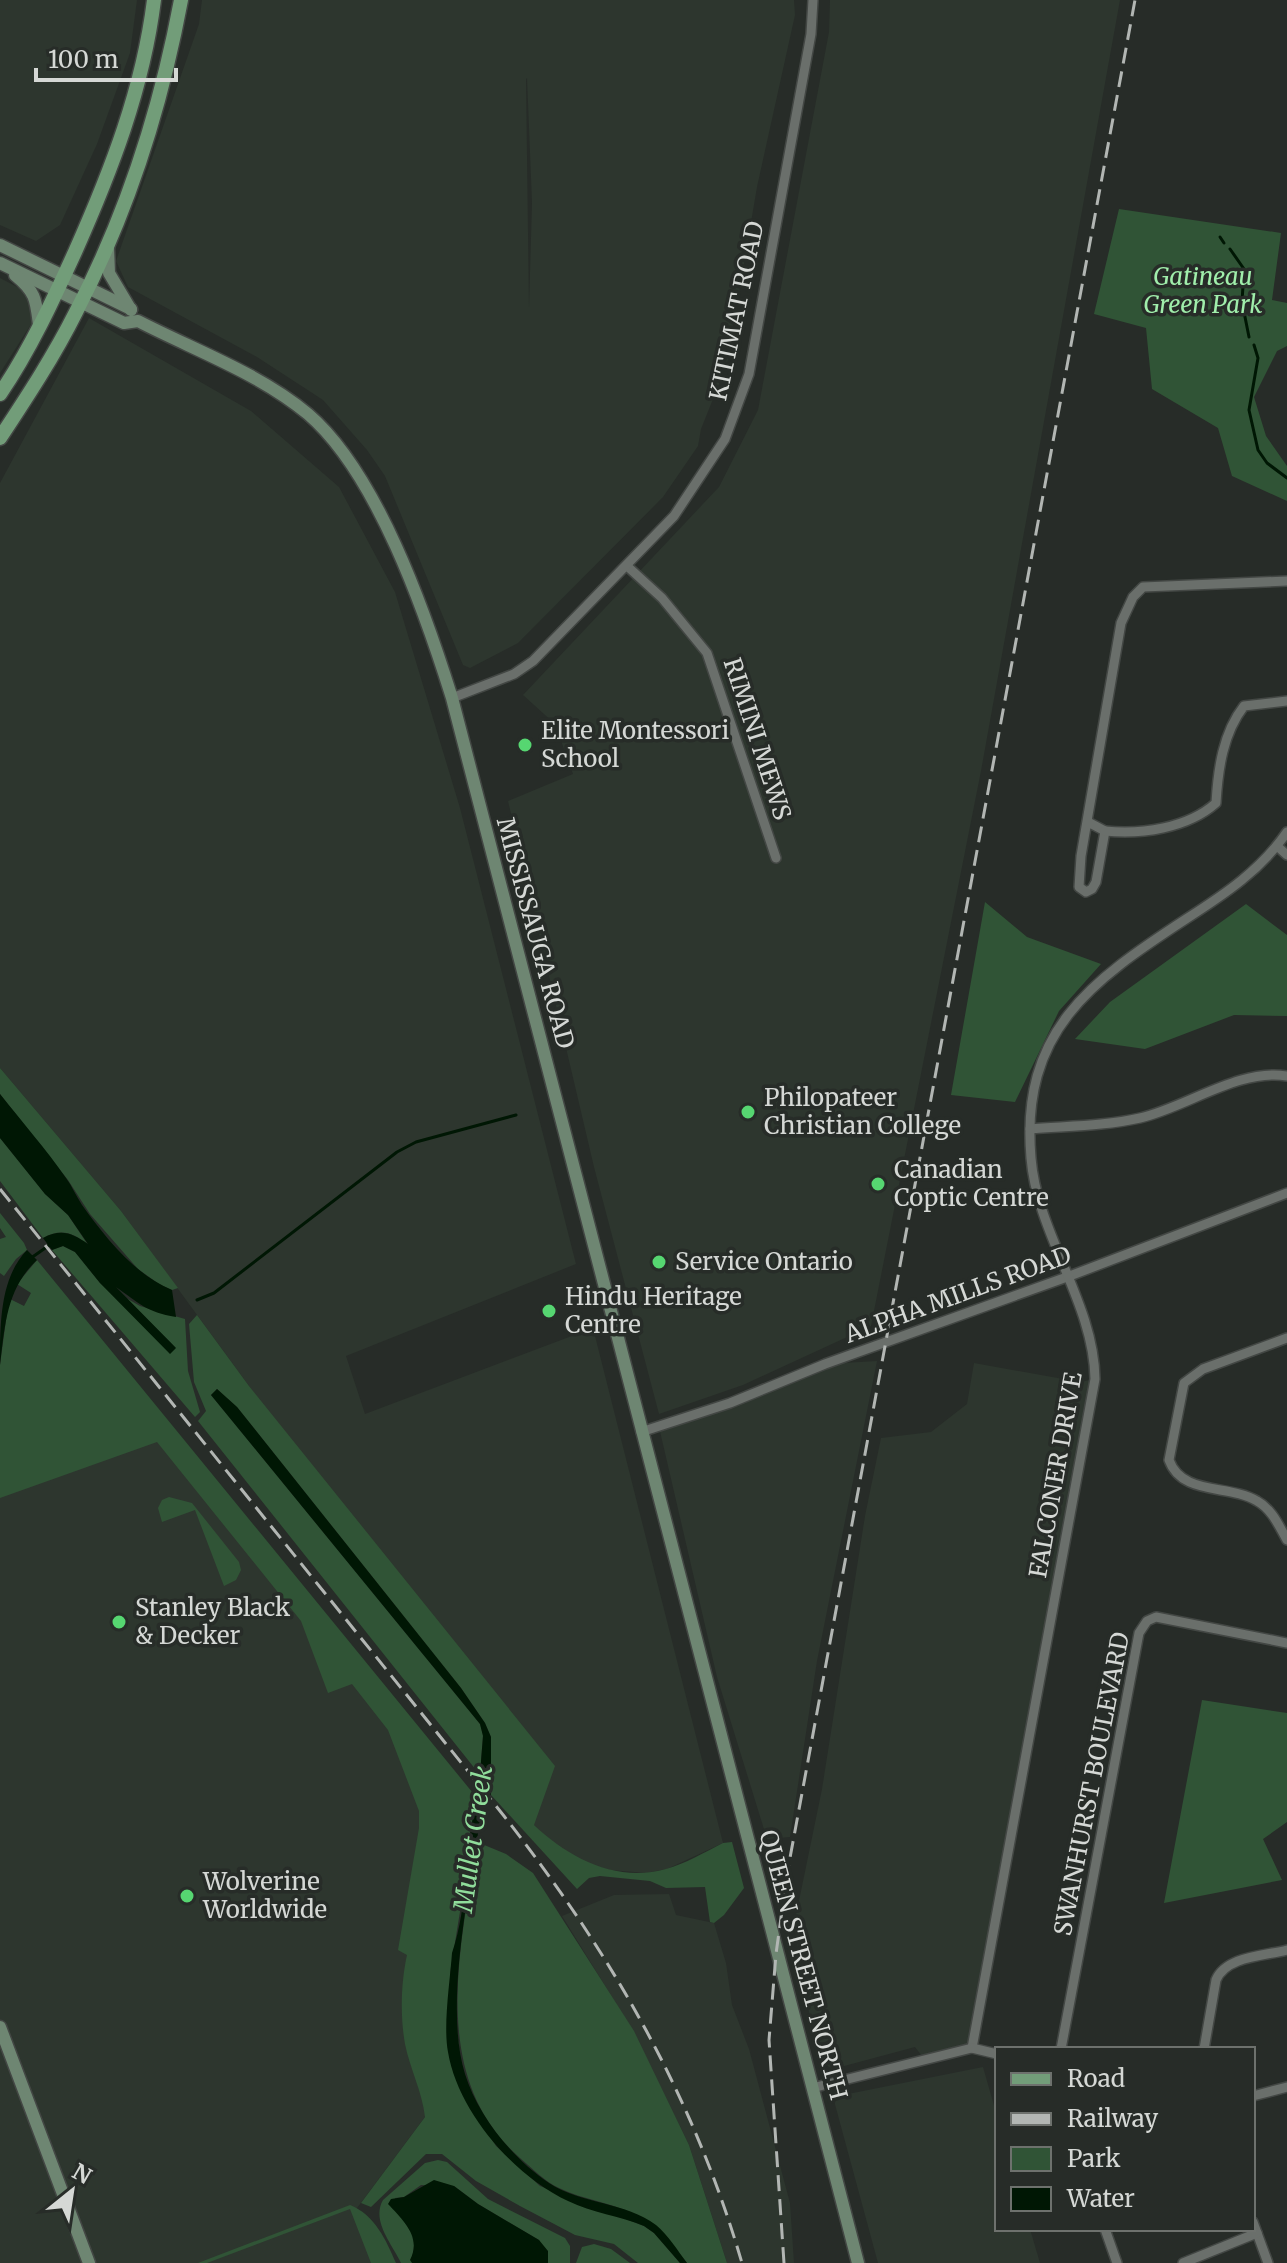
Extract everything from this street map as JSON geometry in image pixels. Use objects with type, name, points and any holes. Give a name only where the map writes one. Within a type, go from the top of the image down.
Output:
[{"type":"main road","points":[[0,394],[57,290],[96,206],[128,118],[145,53],[154,0]]},
{"type":"main road","points":[[0,438],[44,370],[88,288],[109,240],[150,123],[181,0]]},
{"type":"main road","points":[[109,240],[109,273],[134,315]]},
{"type":"main road","name":"MISSISSAUGA ROAD","points":[[0,245],[88,288],[269,387],[308,415],[336,443],[357,472],[412,587],[452,698],[705,1679]]},
{"type":"main road","points":[[0,263],[30,287],[36,300],[39,325]]},
{"type":"main road","name":"MISSISSAUGA ROAD","points":[[0,263],[124,323],[134,315]]},
{"type":"main road","name":"QUEEN STREET NORTH","points":[[705,1679],[858,2263]]},
{"type":"main road","points":[[0,2027],[89,2263]]},
{"type":"street","name":"KITIMAT ROAD","points":[[452,698],[514,674],[533,661],[674,516],[725,439],[749,374],[811,34],[813,0]]},
{"type":"street","name":"RIMINI MEWS","points":[[627,566],[662,598],[707,653],[776,858]]},
{"type":"street","points":[[1105,831],[1096,882],[1086,892],[1079,887],[1078,877],[1121,623],[1133,597],[1143,587],[1287,581]]},
{"type":"street","points":[[1088,822],[1105,831],[1127,833],[1149,830],[1205,813],[1216,803],[1218,775],[1231,723],[1244,706],[1287,701]]},
{"type":"street","name":"FALCONER DRIVE","points":[[972,2048],[1095,1379],[1093,1348],[1035,1182],[1031,1103],[1045,1053],[1069,1012],[1089,989],[1131,954],[1230,890],[1277,846],[1287,832]]},
{"type":"street","points":[[1277,846],[1287,855]]},
{"type":"street","points":[[1030,1129],[1141,1118],[1254,1076],[1287,1076]]},
{"type":"street","name":"ALPHA MILLS ROAD","points":[[641,1432],[730,1403],[825,1364],[1067,1277],[1287,1193]]},
{"type":"street","points":[[1287,1338],[1203,1369],[1184,1383],[1169,1460],[1173,1471],[1185,1481],[1256,1500],[1274,1516],[1287,1540]]},
{"type":"street","name":"SWANHURST BOULEVARD","points":[[1061,2047],[1139,1633],[1147,1621],[1156,1617],[1287,1643]]},
{"type":"street","points":[[1204,2047],[1221,1971],[1233,1963],[1287,1950]]},
{"type":"street","points":[[812,2088],[972,2048],[995,2054]]},
{"type":"street","points":[[1255,2095],[1287,2087]]},
{"type":"street","points":[[1255,2228],[1268,2263]]},
{"type":"street","points":[[1106,2231],[1117,2263]]},
{"type":"street","points":[[1183,2263],[1257,2233]]},
{"type":"shaded area","points":[[0,0],[137,0],[130,53],[97,144],[60,225],[36,241],[0,225]]},
{"type":"shaded area","points":[[202,0],[794,0],[795,15],[757,187],[727,364],[701,429],[698,446],[663,497],[518,643],[470,668],[463,665],[385,476],[367,450],[323,400],[257,357],[128,287],[116,261],[199,24]],"holes":[[[527,78],[532,203],[529,308]]]},
{"type":"shaded area","points":[[830,0],[1120,0],[981,771],[871,1326],[743,1385],[659,1414],[594,1167],[508,801],[573,774],[555,724],[523,695],[719,487],[758,410],[829,32]]},
{"type":"shaded area","points":[[0,278],[27,292],[35,318],[0,373]]},
{"type":"shaded area","points":[[89,318],[251,411],[339,487],[395,592],[460,808],[576,1264],[346,1356],[365,1414],[593,1328],[723,1843],[667,1869],[646,1873],[592,1866],[552,1843],[534,1825],[249,1386],[121,1211],[0,1068],[0,483]]},
{"type":"shaded area","points":[[877,1361],[817,1661],[790,1837],[767,1839],[717,1677],[659,1427],[825,1364]]},
{"type":"shaded area","points":[[974,1363],[1080,1382],[1095,1379],[972,2048],[925,2060],[915,2047],[833,2069],[824,2064],[807,2005],[794,1925],[822,1789],[865,1516],[881,1438],[931,1432],[967,1404]]},
{"type":"shaded area","points":[[159,1424],[455,1791],[454,2078],[357,2208],[377,2263],[0,2263],[0,1484]]},
{"type":"shaded area","points":[[669,1894],[676,1915],[714,1923],[726,1963],[732,2005],[749,2049],[790,2203],[794,2263],[727,2263],[689,2145],[633,2031],[562,1916],[614,1895]]},
{"type":"shaded area","points":[[983,2067],[995,2109],[995,2231],[1031,2231],[1040,2263],[878,2263],[833,2097]]},
{"type":"green space","name":"Gatineau Green Park","points":[[1119,209],[1281,233],[1272,300],[1287,303],[1287,346],[1277,351],[1254,397],[1266,436],[1287,466],[1287,501],[1232,476],[1218,428],[1152,389],[1146,328],[1094,314]]},
{"type":"green space","points":[[985,902],[1027,937],[1101,964],[1059,1011],[1015,1102],[951,1095]]},
{"type":"green space","points":[[1246,904],[1287,935],[1287,1016],[1234,1015],[1145,1049],[1075,1039],[1110,1002]]},
{"type":"green space","points":[[0,1068],[121,1211],[178,1288],[172,1290],[159,1284],[138,1269],[90,1214],[68,1180],[0,1094]]},
{"type":"green space","points":[[0,1138],[45,1194],[68,1215],[88,1245],[67,1233],[43,1238],[0,1181]]},
{"type":"green space","points":[[0,1213],[27,1250],[4,1276],[0,1273],[0,1239],[6,1237],[0,1228]]},
{"type":"green space","points":[[63,1246],[75,1252],[100,1283],[176,1348],[126,1298],[140,1306],[185,1319],[188,1371],[200,1412],[195,1417],[52,1250]]},
{"type":"green space","points":[[37,1260],[477,1798],[467,1847],[466,1875],[450,1973],[465,2098],[496,2146],[540,2186],[644,2226],[680,2263],[638,2263],[614,2244],[575,2235],[476,2181],[442,2154],[426,2154],[371,2207],[361,2203],[425,2117],[405,2044],[402,1999],[407,1955],[398,1950],[419,1828],[419,1811],[388,1730],[352,1684],[328,1693],[301,1621],[157,1442],[0,1498],[0,1365],[8,1305],[10,1299],[24,1306],[31,1293],[17,1284]]},
{"type":"green space","points":[[197,1315],[249,1386],[555,1766],[534,1825],[578,1857],[594,1865],[629,1873],[666,1869],[723,1843],[732,1842],[744,1888],[724,1915],[714,1923],[710,1922],[705,1887],[666,1888],[650,1881],[600,1876],[589,1878],[577,1889],[491,1795],[491,1737],[461,1688],[237,1407],[217,1389],[211,1395],[480,1724],[483,1735],[480,1775],[198,1421],[206,1411],[194,1382],[189,1324]]},
{"type":"green space","points":[[169,1497],[192,1503],[239,1562],[241,1570],[236,1580],[224,1586],[195,1510],[162,1522],[158,1508],[162,1500]]},
{"type":"green space","points":[[1202,1700],[1287,1713],[1287,1822],[1263,1839],[1282,1880],[1164,1903]]},
{"type":"green space","points":[[477,1842],[506,1854],[533,1873],[634,2031],[689,2145],[727,2263],[687,2263],[663,2236],[641,2218],[548,2182],[520,2158],[491,2126],[472,2090],[461,2051],[458,2010],[459,1968]]},
{"type":"green space","points":[[438,2160],[447,2162],[488,2199],[565,2238],[570,2246],[570,2263],[548,2263],[539,2240],[454,2186],[421,2185],[404,2197],[395,2198],[403,2220],[415,2238],[412,2263],[401,2263],[384,2232],[380,2208],[383,2200],[425,2163]]},
{"type":"green space","points":[[350,2205],[373,2222],[396,2263],[371,2263],[350,2209],[207,2263],[198,2263]]},
{"type":"green space","points":[[594,2244],[611,2249],[630,2263],[576,2263],[582,2247]]},
{"type":"water","points":[[0,1094],[58,1167],[111,1242],[133,1265],[172,1290],[176,1317],[150,1310],[116,1287],[176,1348],[170,1354],[100,1283],[75,1252],[63,1246],[52,1250],[43,1238],[56,1233],[67,1234],[88,1244],[68,1215],[45,1194],[0,1138]]},
{"type":"water","points":[[27,1250],[37,1260],[13,1296],[0,1365],[3,1302],[11,1274]]},
{"type":"water","points":[[217,1389],[237,1407],[461,1688],[485,1723],[491,1737],[491,1795],[476,1778],[480,1774],[483,1736],[480,1724],[211,1395]]},
{"type":"water","points":[[477,1798],[484,1810],[460,1949],[457,2016],[459,2047],[471,2090],[498,2135],[536,2173],[562,2190],[644,2217],[665,2233],[687,2263],[680,2263],[644,2226],[577,2205],[528,2176],[492,2140],[463,2097],[448,2052],[447,2017],[452,1953],[461,1915]]},
{"type":"water","points":[[434,2180],[454,2186],[539,2240],[548,2251],[548,2263],[412,2263],[412,2236],[388,2204],[391,2199],[404,2197]]},
{"type":"waterway","points":[[1220,237],[1224,243]]},
{"type":"waterway","points":[[1230,249],[1244,269],[1242,302],[1249,337]]},
{"type":"waterway","points":[[1254,345],[1258,358],[1249,410],[1258,450],[1267,463],[1287,478]]},
{"type":"waterway","points":[[197,1300],[214,1293],[397,1152],[416,1142],[516,1115]]},
{"type":"waterway","points":[[31,1258],[51,1244]]},
{"type":"waterway","name":"Mullet Creek","points":[[481,1804],[485,1788]]},
{"type":"railway","points":[[784,2263],[769,2040],[787,1874],[1135,0]]},
{"type":"railway","points":[[0,1189],[504,1816],[579,1920],[645,2028],[673,2084],[722,2201],[742,2263]]},
{"type":"place","name":"Elite Montessori School","points":[[525,745]]},
{"type":"place","name":"Philopateer Christian College","points":[[748,1112]]},
{"type":"place","name":"Canadian Coptic Centre","points":[[878,1184]]},
{"type":"place","name":"Service Ontario","points":[[659,1262]]},
{"type":"place","name":"Hindu Heritage Centre","points":[[549,1311]]},
{"type":"place","name":"Stanley Black & Decker","points":[[119,1622]]},
{"type":"place","name":"Wolverine Worldwide","points":[[187,1896]]}]
